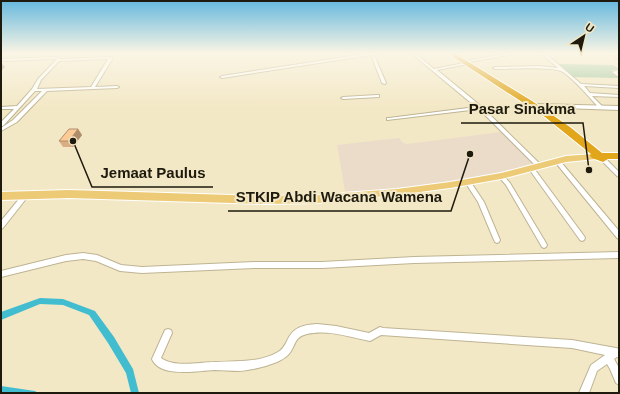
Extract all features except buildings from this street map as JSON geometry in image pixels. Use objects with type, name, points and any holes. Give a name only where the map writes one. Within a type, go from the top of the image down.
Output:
[{"type":"highway","points":[[481,71],[535,106],[598,157],[619,159]]},
{"type":"highway","points":[[598,157],[619,156]]},
{"type":"main road","points":[[535,106],[619,108]]},
{"type":"main road","points":[[1,196],[107,195],[290,200],[397,192],[501,176],[571,158],[598,157]]},
{"type":"street","points":[[1,125],[34,90],[39,80],[47,71]]},
{"type":"street","points":[[92,88],[103,71]]},
{"type":"street","points":[[222,77],[258,71]]},
{"type":"street","points":[[378,71],[384,83]]},
{"type":"street","points":[[435,71],[480,108],[535,167],[582,238]]},
{"type":"street","points":[[564,71],[580,85],[602,108]]},
{"type":"street","points":[[580,85],[619,86]]},
{"type":"street","points":[[34,90],[117,87]]},
{"type":"street","points":[[1,130],[15,120],[45,90]]},
{"type":"street","points":[[589,94],[619,96]]},
{"type":"street","points":[[343,98],[377,96]]},
{"type":"street","points":[[1,108],[18,107]]},
{"type":"street","points":[[388,119],[480,108]]},
{"type":"street","points":[[598,157],[619,175]]},
{"type":"street","points":[[558,162],[619,236]]},
{"type":"street","points":[[501,176],[508,184],[544,246]]},
{"type":"street","points":[[468,182],[481,202],[497,240]]},
{"type":"street","points":[[1,226],[26,195]]},
{"type":"street","points":[[1,274],[83,256],[97,258],[120,268],[142,270],[254,265],[619,255]]},
{"type":"street","points":[[168,333],[156,359],[160,363],[177,367],[199,368],[242,366],[274,358],[283,354],[288,348],[292,337],[300,331],[313,329],[342,330],[370,337],[380,331],[572,344],[618,352]]},
{"type":"street","points":[[584,393],[592,371],[618,352]]},
{"type":"street","points":[[608,358],[614,366],[619,380]]},
{"type":"shaded area","points":[[501,132],[537,165],[454,183],[382,191],[345,191],[337,145],[399,138],[403,143],[407,144]]},
{"type":"green space","points":[[566,71],[611,71],[619,78],[572,77]]},
{"type":"water","points":[[1,386],[35,391],[38,393],[1,393]]},
{"type":"waterway","points":[[1,316],[40,301],[63,302],[92,313],[111,340],[130,372],[135,393]]},
{"type":"place","name":"Jemaat Paulus","points":[[73,141]]},
{"type":"place","name":"STKIP Abdi Wacana Wamena","points":[[470,154]]},
{"type":"place","name":"Pasar Sinakma","points":[[589,170]]}]
